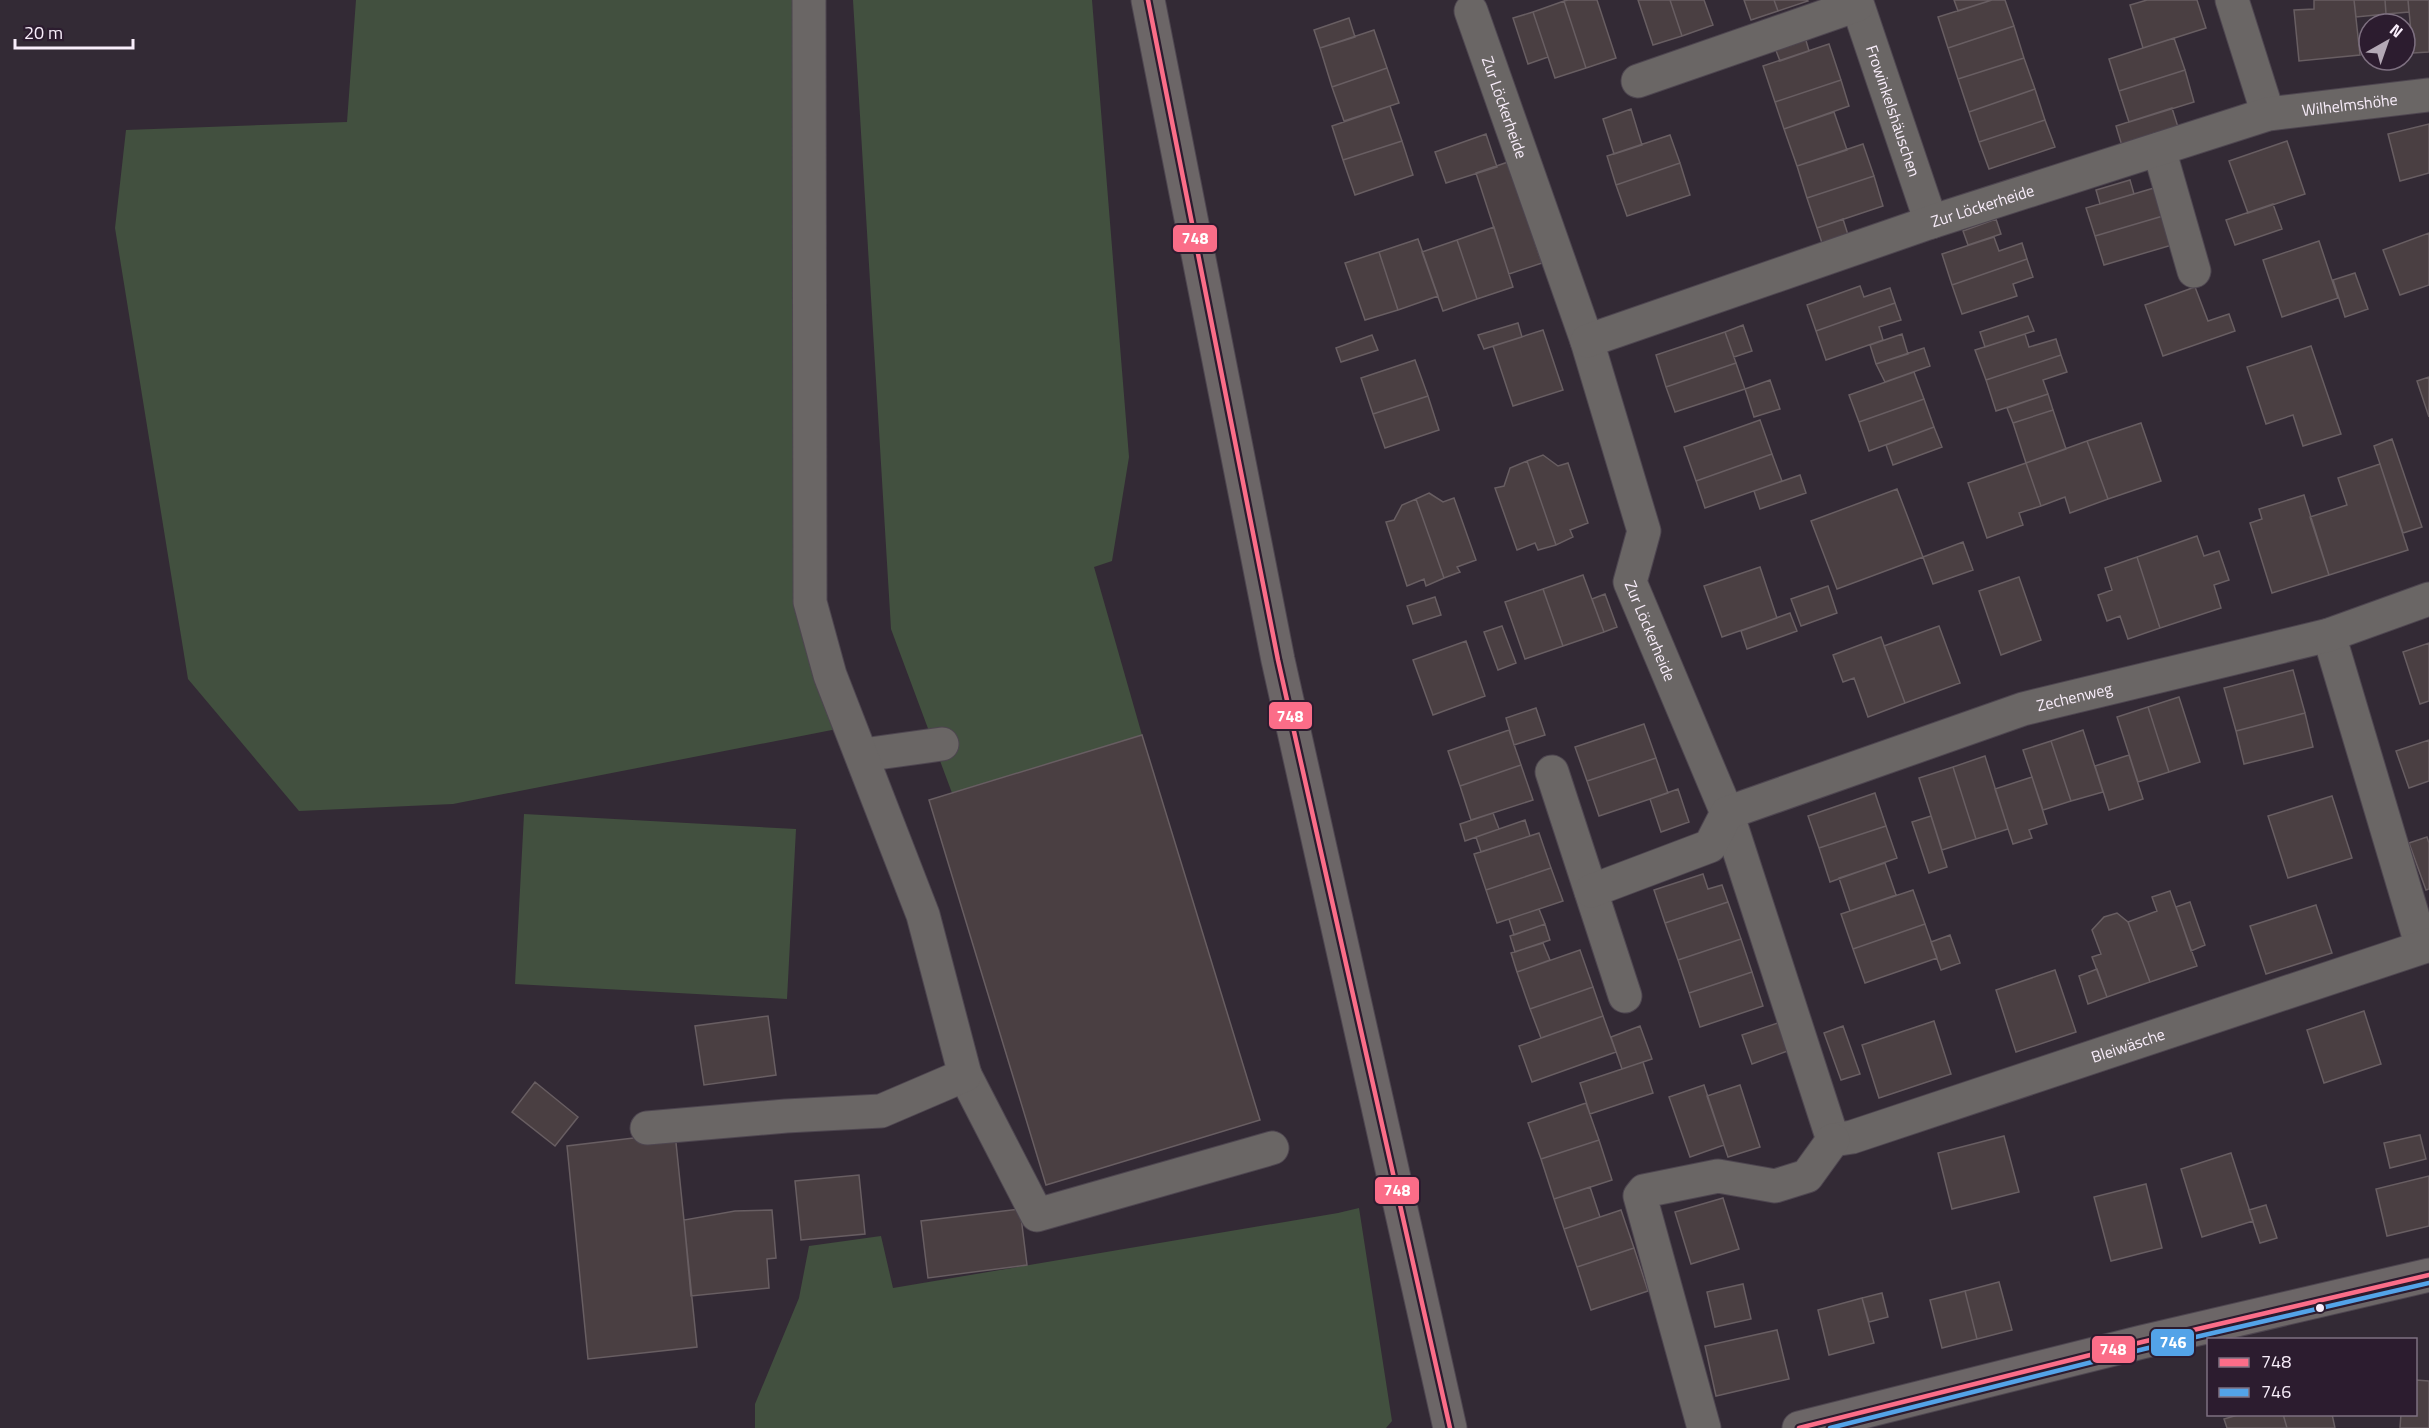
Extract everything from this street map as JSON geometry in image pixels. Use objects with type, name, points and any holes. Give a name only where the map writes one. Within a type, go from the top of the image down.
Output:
[{"type":"main road","points":[[1148,0],[1278,660],[1450,1428]]},
{"type":"main road","points":[[1799,1428],[2142,1342],[2429,1275]]},
{"type":"street","points":[[808,0],[810,602],[830,675],[863,755],[923,915],[965,1075],[1037,1215],[1272,1148]]},
{"type":"street","points":[[2232,0],[2268,114]]},
{"type":"street","points":[[1638,81],[1856,2]]},
{"type":"street","name":"Frowinkelshäuschen","points":[[1856,2],[1930,222]]},
{"type":"street","name":"Zur Löckerheide","points":[[1471,11],[1587,341],[1644,531],[1630,582],[1727,813],[1833,1140]]},
{"type":"street","name":"Wilhelmshöhe","points":[[2268,114],[2429,95]]},
{"type":"street","name":"Zur Löckerheide","points":[[1587,341],[1930,222],[2268,114]]},
{"type":"street","points":[[2159,148],[2194,272]]},
{"type":"street","name":"Zechenweg","points":[[1727,813],[2023,709],[2329,635],[2429,599]]},
{"type":"street","name":"Bleiwäsche","points":[[1833,1140],[1852,1137],[2426,946],[2329,635]]},
{"type":"street","points":[[863,755],[942,744]]},
{"type":"street","points":[[1552,772],[1625,996]]},
{"type":"street","points":[[1591,891],[1710,846],[1727,813]]},
{"type":"street","points":[[647,1128],[786,1116],[881,1111],[965,1075]]},
{"type":"street","points":[[1704,1428],[1640,1196],[1644,1191],[1718,1176],[1775,1186],[1807,1176],[1833,1140]]},
{"type":"green space","points":[[356,0],[798,0],[800,607],[837,729],[453,804],[299,811],[188,679],[115,228],[126,130],[347,122]]},
{"type":"green space","points":[[853,0],[1092,0],[1129,457],[1112,561],[1094,567],[1142,735],[952,793],[891,629]]},
{"type":"green space","points":[[524,814],[796,829],[787,999],[515,984]]},
{"type":"green space","points":[[1359,1208],[1392,1421],[1386,1428],[755,1428],[755,1404],[799,1298],[809,1246],[881,1236],[893,1288]]},
{"type":"building","points":[[1597,0],[1616,58],[1586,68],[1564,1]]},
{"type":"building","points":[[1638,0],[1670,0],[1682,36],[1653,45]]},
{"type":"building","points":[[1670,0],[1704,0],[1713,25],[1682,36]]},
{"type":"building","points":[[1744,0],[1774,0],[1778,11],[1751,20]]},
{"type":"building","points":[[1774,0],[1807,0],[1808,1],[1778,11]]},
{"type":"building","points":[[1954,0],[1992,0],[1958,11]]},
{"type":"building","points":[[1992,0],[2005,0],[2014,26],[1948,48],[1938,17]]},
{"type":"building","points":[[2147,0],[2197,0],[2206,28],[2143,48],[2130,5]]},
{"type":"building","points":[[2314,0],[2354,0],[2357,55],[2299,61],[2294,10],[2314,9]]},
{"type":"building","points":[[2354,0],[2385,0],[2386,12],[2357,12],[2356,17]]},
{"type":"building","points":[[2385,0],[2408,0],[2409,12],[2386,12]]},
{"type":"building","points":[[2408,0],[2429,0],[2429,52],[2417,53],[2417,12],[2409,12]]},
{"type":"building","points":[[1564,1],[1586,68],[1555,78],[1533,12]]},
{"type":"building","points":[[1533,12],[1548,57],[1528,64],[1513,18]]},
{"type":"building","points":[[1349,18],[1355,37],[1320,48],[1314,30]]},
{"type":"building","points":[[2014,26],[2024,58],[1958,79],[1948,48]]},
{"type":"building","points":[[1374,30],[1387,68],[1332,87],[1320,48]]},
{"type":"building","points":[[1805,37],[1809,51],[1780,61],[1775,48]]},
{"type":"building","points":[[2174,38],[2185,70],[2119,91],[2109,59]]},
{"type":"building","points":[[1829,44],[1841,80],[1775,102],[1763,66]]},
{"type":"building","points":[[2024,58],[2035,89],[1969,112],[1958,79]]},
{"type":"building","points":[[1387,68],[1399,103],[1344,121],[1332,87]]},
{"type":"building","points":[[2185,70],[2194,102],[2129,122],[2119,91]]},
{"type":"building","points":[[1841,80],[1849,106],[1784,129],[1775,102]]},
{"type":"building","points":[[2035,89],[2045,120],[1979,142],[1969,112]]},
{"type":"building","points":[[1390,106],[1402,141],[1343,160],[1332,126]]},
{"type":"building","points":[[2172,108],[2178,127],[2122,146],[2116,126]]},
{"type":"building","points":[[1631,109],[1642,145],[1614,154],[1603,119]]},
{"type":"building","points":[[1834,112],[1847,150],[1797,166],[1784,129]]},
{"type":"building","points":[[2045,120],[2055,147],[1989,169],[1979,142]]},
{"type":"building","points":[[2429,124],[2429,173],[2400,181],[2388,134]]},
{"type":"building","points":[[1486,134],[1497,167],[1446,183],[1435,152]]},
{"type":"building","points":[[1670,135],[1680,163],[1616,185],[1607,156]]},
{"type":"building","points":[[1402,141],[1413,175],[1355,195],[1343,160]]},
{"type":"building","points":[[2287,141],[2305,194],[2248,213],[2229,161]]},
{"type":"building","points":[[1863,144],[1874,176],[1807,198],[1797,166]]},
{"type":"building","points":[[1508,162],[1542,263],[1509,274],[1476,173]]},
{"type":"building","points":[[1680,163],[1690,195],[1627,216],[1616,185]]},
{"type":"building","points":[[1874,176],[1883,206],[1817,228],[1807,198]]},
{"type":"building","points":[[2130,180],[2134,194],[2100,204],[2096,190]]},
{"type":"building","points":[[2154,188],[2163,216],[2095,236],[2086,208]]},
{"type":"building","points":[[2273,204],[2282,229],[2235,245],[2226,220]]},
{"type":"building","points":[[2163,216],[2172,245],[2104,265],[2095,236]]},
{"type":"building","points":[[1843,219],[1849,238],[1823,246],[1817,228]]},
{"type":"building","points":[[1996,219],[2001,234],[1968,245],[1963,231]]},
{"type":"building","points":[[1494,227],[1513,287],[1477,299],[1457,240]]},
{"type":"building","points":[[2429,233],[2429,285],[2400,295],[2383,250]]},
{"type":"building","points":[[1994,237],[1999,251],[2022,243],[2027,259],[1952,285],[1942,254]]},
{"type":"building","points":[[1418,239],[1438,296],[1398,310],[1379,252]]},
{"type":"building","points":[[1457,240],[1477,299],[1443,311],[1422,252]]},
{"type":"building","points":[[2319,241],[2338,298],[2282,317],[2263,260]]},
{"type":"building","points":[[1379,252],[1398,310],[1365,320],[1345,263]]},
{"type":"building","points":[[2027,259],[2033,277],[2013,284],[2017,296],[1962,314],[1952,285]]},
{"type":"building","points":[[2355,273],[2368,309],[2345,317],[2333,280]]},
{"type":"building","points":[[1860,286],[1864,297],[1890,288],[1895,303],[1816,331],[1807,305]]},
{"type":"building","points":[[2195,287],[2208,321],[2229,314],[2235,331],[2163,356],[2145,305]]},
{"type":"building","points":[[1895,303],[1901,320],[1879,327],[1883,340],[1826,360],[1816,331]]},
{"type":"building","points":[[2028,316],[2034,331],[1985,347],[1980,332]]},
{"type":"building","points":[[1518,323],[1522,337],[1484,349],[1478,335]]},
{"type":"building","points":[[1743,325],[1752,351],[1734,357],[1725,332]]},
{"type":"building","points":[[1543,330],[1563,390],[1513,406],[1493,346]]},
{"type":"building","points":[[1725,332],[1736,363],[1666,387],[1656,355]]},
{"type":"building","points":[[1902,334],[1908,354],[1876,364],[1870,345]]},
{"type":"building","points":[[2025,334],[2029,347],[2056,339],[2061,355],[1986,380],[1975,350]]},
{"type":"building","points":[[1372,335],[1378,350],[1341,362],[1336,348]]},
{"type":"building","points":[[2311,346],[2341,434],[2303,446],[2293,415],[2266,424],[2247,367]]},
{"type":"building","points":[[1924,348],[1930,366],[1885,382],[1876,364]]},
{"type":"building","points":[[2061,355],[2067,372],[2043,380],[2048,394],[1996,411],[1986,380]]},
{"type":"building","points":[[1415,360],[1428,396],[1373,414],[1361,378]]},
{"type":"building","points":[[1736,363],[1745,389],[1675,412],[1666,387]]},
{"type":"building","points":[[1914,372],[1924,399],[1859,422],[1849,395]]},
{"type":"building","points":[[2429,377],[2429,417],[2417,381]]},
{"type":"building","points":[[1770,380],[1780,409],[1754,417],[1745,389]]},
{"type":"building","points":[[2048,394],[2053,410],[2013,423],[2007,408]]},
{"type":"building","points":[[1428,396],[1439,430],[1385,448],[1373,414]]},
{"type":"building","points":[[1924,399],[1934,427],[1869,451],[1859,422]]},
{"type":"building","points":[[2053,410],[2066,449],[2026,463],[2013,423]]},
{"type":"building","points":[[1760,420],[1772,454],[1696,481],[1684,447]]},
{"type":"building","points":[[2141,423],[2161,481],[2108,499],[2087,441]]},
{"type":"building","points":[[1934,427],[1942,447],[1893,465],[1886,445]]},
{"type":"building","points":[[2392,439],[2422,527],[2403,533],[2374,446]]},
{"type":"building","points":[[2087,441],[2108,499],[2070,513],[2065,497],[2041,506],[2026,463]]},
{"type":"building","points":[[1772,454],[1782,481],[1705,508],[1696,481]]},
{"type":"building","points":[[1543,455],[1558,466],[1568,463],[1588,523],[1570,530],[1573,537],[1556,545],[1527,461]]},
{"type":"building","points":[[1527,461],[1556,545],[1538,550],[1535,543],[1517,550],[1495,488],[1504,486],[1510,468]]},
{"type":"building","points":[[2026,463],[2041,506],[2019,513],[2023,525],[1987,538],[1968,483]]},
{"type":"building","points":[[2380,464],[2408,550],[2329,575],[2310,517],[2347,505],[2338,478]]},
{"type":"building","points":[[1800,475],[1806,493],[1760,509],[1754,491]]},
{"type":"building","points":[[1897,489],[1923,557],[1837,589],[1811,521]]},
{"type":"building","points":[[1429,493],[1443,502],[1454,498],[1476,560],[1457,567],[1460,572],[1444,578],[1416,499]]},
{"type":"building","points":[[2304,495],[2329,575],[2272,593],[2250,523],[2262,519],[2259,509]]},
{"type":"building","points":[[1416,499],[1444,578],[1426,586],[1424,579],[1407,586],[1386,522],[1394,520],[1402,505]]},
{"type":"building","points":[[2197,536],[2204,556],[2219,551],[2229,580],[2214,585],[2221,608],[2160,628],[2137,557]]},
{"type":"building","points":[[1963,542],[1973,570],[1933,584],[1923,557]]},
{"type":"building","points":[[2137,557],[2160,628],[2128,639],[2120,616],[2107,621],[2098,595],[2112,590],[2105,568]]},
{"type":"building","points":[[1760,567],[1777,618],[1722,637],[1704,586]]},
{"type":"building","points":[[1583,575],[1604,632],[1563,646],[1543,589]]},
{"type":"building","points":[[2019,577],[2041,640],[2001,655],[1979,591]]},
{"type":"building","points":[[1828,586],[1837,613],[1801,626],[1791,599]]},
{"type":"building","points":[[1543,589],[1563,646],[1525,659],[1505,602]]},
{"type":"building","points":[[1605,594],[1617,627],[1604,632],[1592,599]]},
{"type":"building","points":[[1435,597],[1441,615],[1413,624],[1407,606]]},
{"type":"building","points":[[1790,613],[1797,631],[1747,649],[1741,631]]},
{"type":"building","points":[[1502,626],[1516,663],[1498,670],[1484,632]]},
{"type":"building","points":[[1939,626],[1960,683],[1905,703],[1884,646]]},
{"type":"building","points":[[1881,637],[1905,703],[1868,717],[1854,678],[1843,682],[1833,655]]},
{"type":"building","points":[[1466,641],[1485,696],[1433,715],[1413,660]]},
{"type":"building","points":[[2429,643],[2429,701],[2420,704],[2403,652]]},
{"type":"building","points":[[2293,670],[2305,713],[2236,731],[2224,688]]},
{"type":"building","points":[[2179,697],[2200,762],[2169,772],[2148,707]]},
{"type":"building","points":[[2148,707],[2169,772],[2138,782],[2117,717]]},
{"type":"building","points":[[1536,708],[1545,735],[1514,745],[1506,718]]},
{"type":"building","points":[[2305,713],[2313,747],[2244,764],[2236,731]]},
{"type":"building","points":[[1644,724],[1656,758],[1587,781],[1575,747]]},
{"type":"building","points":[[1509,730],[1521,765],[1460,786],[1448,751]]},
{"type":"building","points":[[2083,730],[2103,792],[2071,801],[2051,741]]},
{"type":"building","points":[[1142,735],[1260,1120],[1046,1185],[929,800]]},
{"type":"building","points":[[2429,740],[2429,781],[2409,788],[2396,751]]},
{"type":"building","points":[[2051,741],[2071,801],[2043,810],[2023,750]]},
{"type":"building","points":[[2129,755],[2143,799],[2109,810],[2095,766]]},
{"type":"building","points":[[1985,756],[2008,829],[1976,839],[1953,767]]},
{"type":"building","points":[[1656,758],[1668,793],[1599,816],[1587,781]]},
{"type":"building","points":[[1521,765],[1533,800],[1471,820],[1460,786]]},
{"type":"building","points":[[1953,767],[1976,839],[1942,850],[1919,778]]},
{"type":"building","points":[[2032,777],[2047,824],[2029,830],[2032,838],[2013,844],[1995,789]]},
{"type":"building","points":[[1678,789],[1689,822],[1661,832],[1650,799]]},
{"type":"building","points":[[1875,793],[1886,826],[1819,848],[1808,816]]},
{"type":"building","points":[[2332,796],[2352,858],[2288,878],[2268,816]]},
{"type":"building","points":[[1493,813],[1499,829],[1465,841],[1460,824]]},
{"type":"building","points":[[1931,816],[1947,867],[1929,873],[1912,822]]},
{"type":"building","points":[[1525,820],[1530,836],[1481,852],[1476,837]]},
{"type":"building","points":[[1886,826],[1897,858],[1830,882],[1819,848]]},
{"type":"building","points":[[1539,833],[1551,868],[1486,890],[1474,854]]},
{"type":"building","points":[[2427,837],[2429,889],[2426,890],[2409,843]]},
{"type":"building","points":[[1885,863],[1896,895],[1850,911],[1839,878]]},
{"type":"building","points":[[1551,868],[1563,901],[1497,923],[1486,890]]},
{"type":"building","points":[[1703,874],[1708,889],[1722,885],[1728,902],[1665,923],[1654,890]]},
{"type":"building","points":[[1913,890],[1925,924],[1853,949],[1841,914]]},
{"type":"building","points":[[2170,891],[2197,966],[2150,982],[2128,922],[2157,911],[2152,897]]},
{"type":"building","points":[[1728,902],[1741,939],[1678,960],[1665,923]]},
{"type":"building","points":[[2190,902],[2205,945],[2191,951],[2176,907]]},
{"type":"building","points":[[2316,905],[2332,953],[2266,974],[2250,926]]},
{"type":"building","points":[[1539,909],[1545,924],[1514,935],[1509,919]]},
{"type":"building","points":[[2117,913],[2128,922],[2150,982],[2107,997],[2092,957],[2101,954],[2092,930],[2104,917]]},
{"type":"building","points":[[1545,924],[1550,940],[1515,952],[1510,936]]},
{"type":"building","points":[[1925,924],[1937,958],[1865,983],[1853,949]]},
{"type":"building","points":[[1950,935],[1960,963],[1941,970],[1931,942]]},
{"type":"building","points":[[1741,939],[1752,972],[1689,993],[1678,960]]},
{"type":"building","points":[[1543,943],[1550,960],[1517,972],[1511,953]]},
{"type":"building","points":[[1580,950],[1593,987],[1530,1009],[1517,972]]},
{"type":"building","points":[[2097,969],[2107,997],[2088,1004],[2079,976]]},
{"type":"building","points":[[2055,970],[2076,1032],[2016,1052],[1996,990]]},
{"type":"building","points":[[1752,972],[1763,1006],[1700,1027],[1689,993]]},
{"type":"building","points":[[1593,987],[1603,1016],[1541,1038],[1530,1009]]},
{"type":"building","points":[[2364,1011],[2381,1064],[2324,1083],[2307,1030]]},
{"type":"building","points":[[768,1016],[776,1075],[704,1085],[695,1026]]},
{"type":"building","points":[[1603,1016],[1616,1052],[1532,1082],[1519,1046]]},
{"type":"building","points":[[1784,1021],[1793,1049],[1752,1064],[1742,1035]]},
{"type":"building","points":[[1934,1021],[1951,1074],[1879,1098],[1862,1045]]},
{"type":"building","points":[[1640,1026],[1652,1059],[1622,1069],[1611,1037]]},
{"type":"building","points":[[1843,1026],[1860,1074],[1841,1080],[1824,1033]]},
{"type":"building","points":[[1643,1062],[1653,1093],[1590,1114],[1580,1083]]},
{"type":"building","points":[[535,1082],[578,1117],[555,1146],[512,1112]]},
{"type":"building","points":[[1704,1085],[1724,1145],[1690,1157],[1669,1097]]},
{"type":"building","points":[[1740,1085],[1760,1147],[1728,1157],[1707,1096]]},
{"type":"building","points":[[1586,1103],[1599,1140],[1541,1159],[1528,1123]]},
{"type":"building","points":[[675,1133],[697,1347],[588,1359],[567,1146]]},
{"type":"building","points":[[2420,1135],[2426,1159],[2390,1168],[2384,1143]]},
{"type":"building","points":[[2004,1136],[2019,1192],[1952,1209],[1938,1153]]},
{"type":"building","points":[[1599,1140],[1612,1180],[1554,1199],[1541,1159]]},
{"type":"building","points":[[2231,1153],[2253,1221],[2202,1237],[2181,1169]]},
{"type":"building","points":[[859,1175],[865,1234],[801,1240],[795,1181]]},
{"type":"building","points":[[2429,1176],[2429,1226],[2387,1236],[2376,1189]]},
{"type":"building","points":[[2146,1184],[2162,1248],[2111,1261],[2094,1197]]},
{"type":"building","points":[[1590,1187],[1600,1217],[1564,1229],[1554,1199]]},
{"type":"building","points":[[1723,1198],[1739,1249],[1691,1264],[1675,1212]]},
{"type":"building","points":[[2266,1205],[2277,1238],[2260,1243],[2249,1210]]},
{"type":"building","points":[[1020,1209],[1027,1265],[928,1278],[921,1221]]},
{"type":"building","points":[[772,1210],[776,1258],[767,1259],[769,1288],[691,1296],[684,1220],[735,1211]]},
{"type":"building","points":[[1621,1210],[1634,1248],[1577,1267],[1564,1229]]},
{"type":"building","points":[[1634,1248],[1648,1291],[1591,1310],[1577,1267]]},
{"type":"building","points":[[1999,1282],[2012,1330],[1977,1339],[1965,1291]]},
{"type":"building","points":[[1743,1284],[1751,1319],[1715,1327],[1707,1292]]},
{"type":"building","points":[[1965,1291],[1977,1339],[1942,1348],[1930,1300]]},
{"type":"building","points":[[1882,1293],[1888,1317],[1869,1322],[1862,1298]]},
{"type":"building","points":[[1862,1298],[1874,1343],[1829,1355],[1818,1310]]},
{"type":"building","points":[[1777,1330],[1789,1379],[1716,1396],[1705,1346]]},
{"type":"building","points":[[2417,1380],[2429,1381],[2429,1428],[2400,1428],[2401,1416],[2417,1416]]},
{"type":"building","points":[[2234,1416],[2284,1416],[2287,1428],[2227,1428],[2224,1419]]},
{"type":"building","points":[[2284,1416],[2332,1416],[2335,1428],[2287,1428]]},
{"type":"transit line","name":"748","points":[[1148,0],[1278,660],[1450,1428]]},
{"type":"transit line","name":"748","points":[[1799,1428],[2142,1342],[2429,1275]]},
{"type":"transit line","name":"746","points":[[1830,1428],[2144,1349],[2429,1283]]}]
